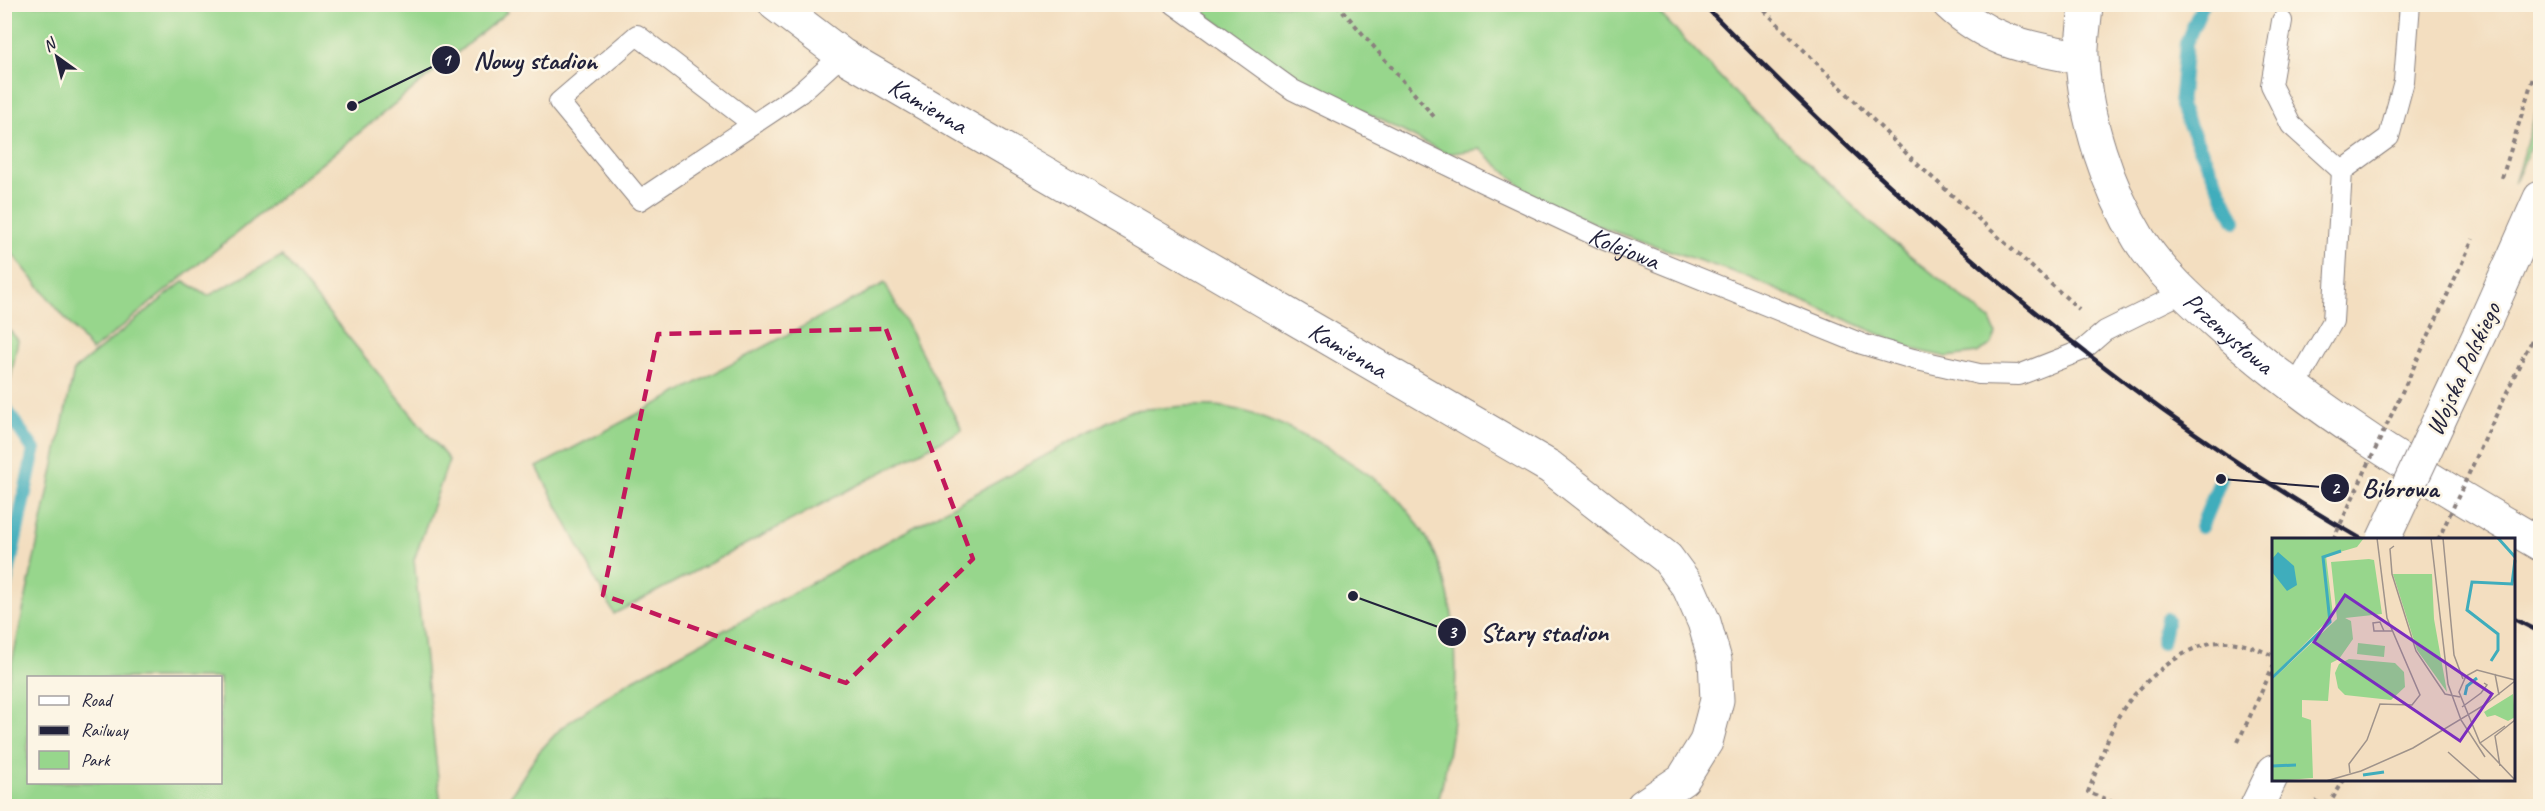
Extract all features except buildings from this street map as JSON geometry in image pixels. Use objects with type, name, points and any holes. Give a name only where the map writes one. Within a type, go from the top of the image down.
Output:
[{"type":"street","name":"Kamienna","points":[[776,4],[842,55],[1550,467],[1667,558],[1689,588],[1704,622],[1715,660],[1717,700],[1706,742],[1683,779],[1643,807]]},
{"type":"street","points":[[1949,4],[1967,21],[2011,44],[2082,58]]},
{"type":"street","name":"Przemysłowa","points":[[2086,4],[2082,58],[2090,111],[2103,160],[2120,202],[2140,240],[2182,293],[2243,347],[2347,426],[2541,544]]},
{"type":"street","name":"Wojska Polskiego","points":[[2384,538],[2541,198]]},
{"type":"street","points":[[2257,807],[2272,775]]},
{"type":"lane","name":"Kolejowa","points":[[1174,4],[1293,90],[1605,240],[1862,344],[1913,359],[1979,374],[2019,375],[2084,350],[2105,331],[2182,293]]},
{"type":"lane","points":[[2342,171],[2389,137],[2404,81],[2410,4]]},
{"type":"lane","points":[[2282,21],[2271,85],[2291,125],[2342,171]]},
{"type":"lane","points":[[753,124],[637,35],[559,102],[640,200],[800,93],[842,55]]},
{"type":"lane","points":[[2295,387],[2333,321],[2342,171]]},
{"type":"path","points":[[1337,4],[1441,125]]},
{"type":"path","points":[[1758,4],[1916,163],[2105,331]]},
{"type":"path","points":[[2498,187],[2541,56]]},
{"type":"path","points":[[2333,538],[2478,229]]},
{"type":"path","points":[[2439,538],[2525,353],[2541,327]]},
{"type":"path","points":[[2122,807],[2088,792],[2117,719],[2137,690],[2189,651],[2212,643],[2250,645],[2272,655]]},
{"type":"path","points":[[2238,742],[2272,670]]},
{"type":"path","points":[[2315,801],[2326,807],[2343,781]]},
{"type":"highlighted area","points":[[886,329],[973,559],[846,683],[603,595],[658,334]]},
{"type":"green space","points":[[5,5],[502,5],[507,12],[92,351],[5,245]]},
{"type":"green space","points":[[1192,5],[1652,5],[1737,95],[1875,227],[1990,320],[1996,334],[1991,345],[1977,353],[1947,357],[1916,350],[1745,276],[1606,229],[1531,195],[1480,149],[1447,154],[1292,75]]},
{"type":"green space","points":[[2540,99],[2540,127],[2514,183]]},
{"type":"green space","points":[[282,256],[449,460],[414,560],[441,806],[5,806],[5,696],[74,370],[184,281],[208,296]]},
{"type":"green space","points":[[885,283],[962,430],[614,614],[537,467]]},
{"type":"green space","points":[[5,325],[18,340],[5,409]]},
{"type":"green space","points":[[1214,406],[1253,414],[1286,426],[1317,442],[1372,477],[1392,493],[1424,534],[1433,549],[1446,585],[1455,648],[1454,713],[1450,745],[1437,806],[504,806],[538,753],[562,727],[627,683],[1107,422],[1133,410]]},
{"type":"waterway","points":[[2203,4],[2186,43],[2180,106],[2235,221]]},
{"type":"waterway","points":[[4,407],[34,450],[4,592]]},
{"type":"waterway","points":[[2201,527],[2221,479]]},
{"type":"waterway","points":[[2162,643],[2167,619]]},
{"type":"railway","points":[[1703,4],[1855,154],[2015,295],[2098,362],[2184,425],[2272,485],[2360,538]]},
{"type":"railway","points":[[2515,620],[2540,632]]},
{"type":"place","name":"Nowy stadion","points":[[352,106]]},
{"type":"place","name":"Bibrowa","points":[[2221,479]]},
{"type":"place","name":"Stary stadion","points":[[1353,596]]}]
